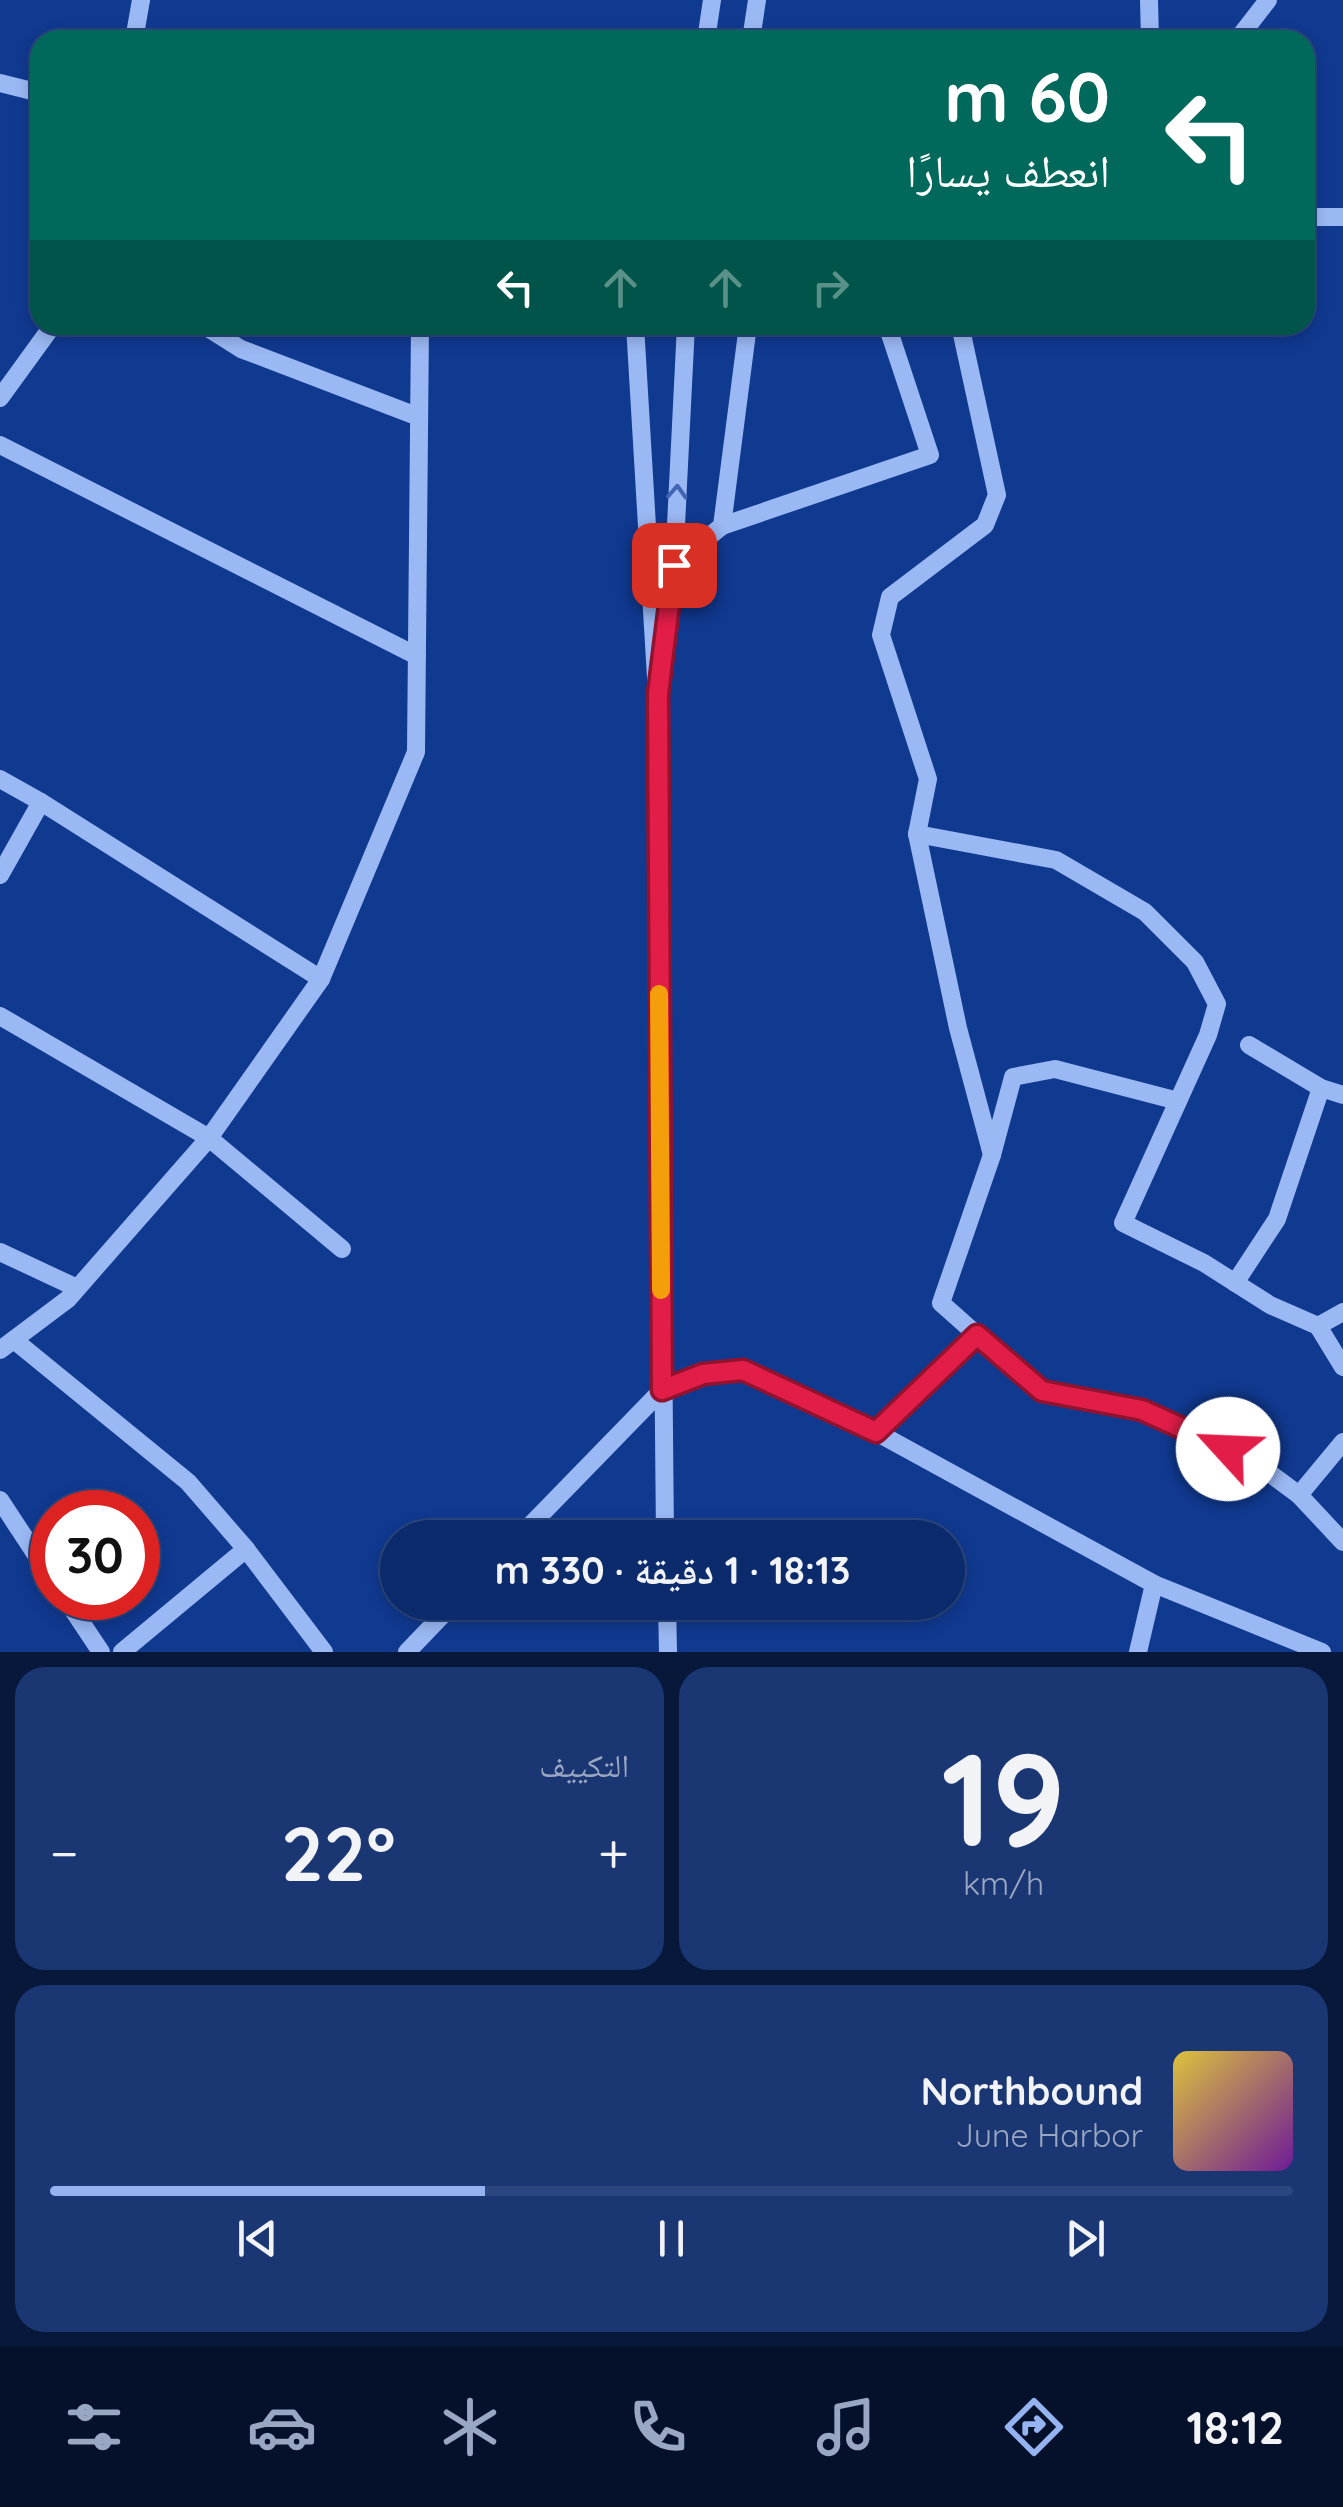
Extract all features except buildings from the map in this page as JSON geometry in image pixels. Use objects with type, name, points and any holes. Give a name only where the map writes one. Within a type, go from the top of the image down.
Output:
[{"type":"street","points":[[136,30],[141,0]]},
{"type":"street","points":[[708,30],[712,0]]},
{"type":"street","points":[[753,30],[758,0]]},
{"type":"street","points":[[1149,0],[1150,30]]},
{"type":"street","points":[[1245,30],[1268,0]]},
{"type":"street","points":[[0,83],[30,90]]},
{"type":"street","points":[[1315,217],[1343,217]]},
{"type":"street","points":[[0,398],[46,335]]},
{"type":"street","points":[[219,335],[241,349],[418,417]]},
{"type":"street","points":[[324,1652],[246,1548],[188,1482],[7,1345],[78,1288],[210,1138],[322,980],[416,752],[420,335]]},
{"type":"street","points":[[636,335],[658,694],[665,1520]]},
{"type":"street","points":[[658,694],[674,565],[686,335]]},
{"type":"street","points":[[722,526],[747,335]]},
{"type":"street","points":[[674,565],[722,526],[930,455],[890,335]]},
{"type":"street","points":[[962,335],[996,495],[985,525],[890,597],[881,635],[928,779],[917,834],[958,1028],[992,1155]]},
{"type":"street","points":[[0,445],[416,656]]},
{"type":"street","points":[[0,780],[322,980]]},
{"type":"street","points":[[0,876],[41,802]]},
{"type":"street","points":[[917,834],[1056,860],[1145,912],[1195,962],[1216,1004],[1208,1035],[1123,1222],[1204,1263],[1270,1305],[1318,1326],[1343,1367]]},
{"type":"street","points":[[0,1016],[210,1138],[342,1249]]},
{"type":"street","points":[[1249,1046],[1321,1088],[1343,1095]]},
{"type":"street","points":[[1178,1101],[1055,1068],[1013,1077],[992,1155],[941,1304],[1042,1391],[1142,1410],[1256,1462],[1300,1495],[1343,1542]]},
{"type":"street","points":[[1235,1283],[1277,1220],[1321,1088]]},
{"type":"street","points":[[0,1252],[78,1288]]},
{"type":"street","points":[[1318,1326],[1343,1312]]},
{"type":"street","points":[[876,1432],[977,1335]]},
{"type":"street","points":[[536,1520],[662,1390],[703,1374],[743,1370],[876,1432],[1154,1584],[1322,1652]]},
{"type":"street","points":[[1300,1495],[1343,1442]]},
{"type":"street","points":[[0,1500],[30,1546]]},
{"type":"street","points":[[122,1652],[246,1548]]},
{"type":"street","points":[[1138,1652],[1154,1584]]},
{"type":"street","points":[[80,1620],[101,1652]]},
{"type":"street","points":[[407,1652],[438,1620]]},
{"type":"street","points":[[667,1620],[668,1652]]},
{"type":"slow traffic","points":[[659,994],[661,1290]]},
{"type":"route","points":[[674,565],[658,694],[662,1390],[703,1374],[743,1370],[876,1432],[977,1335],[1042,1391],[1142,1410],[1228,1449]]}]
